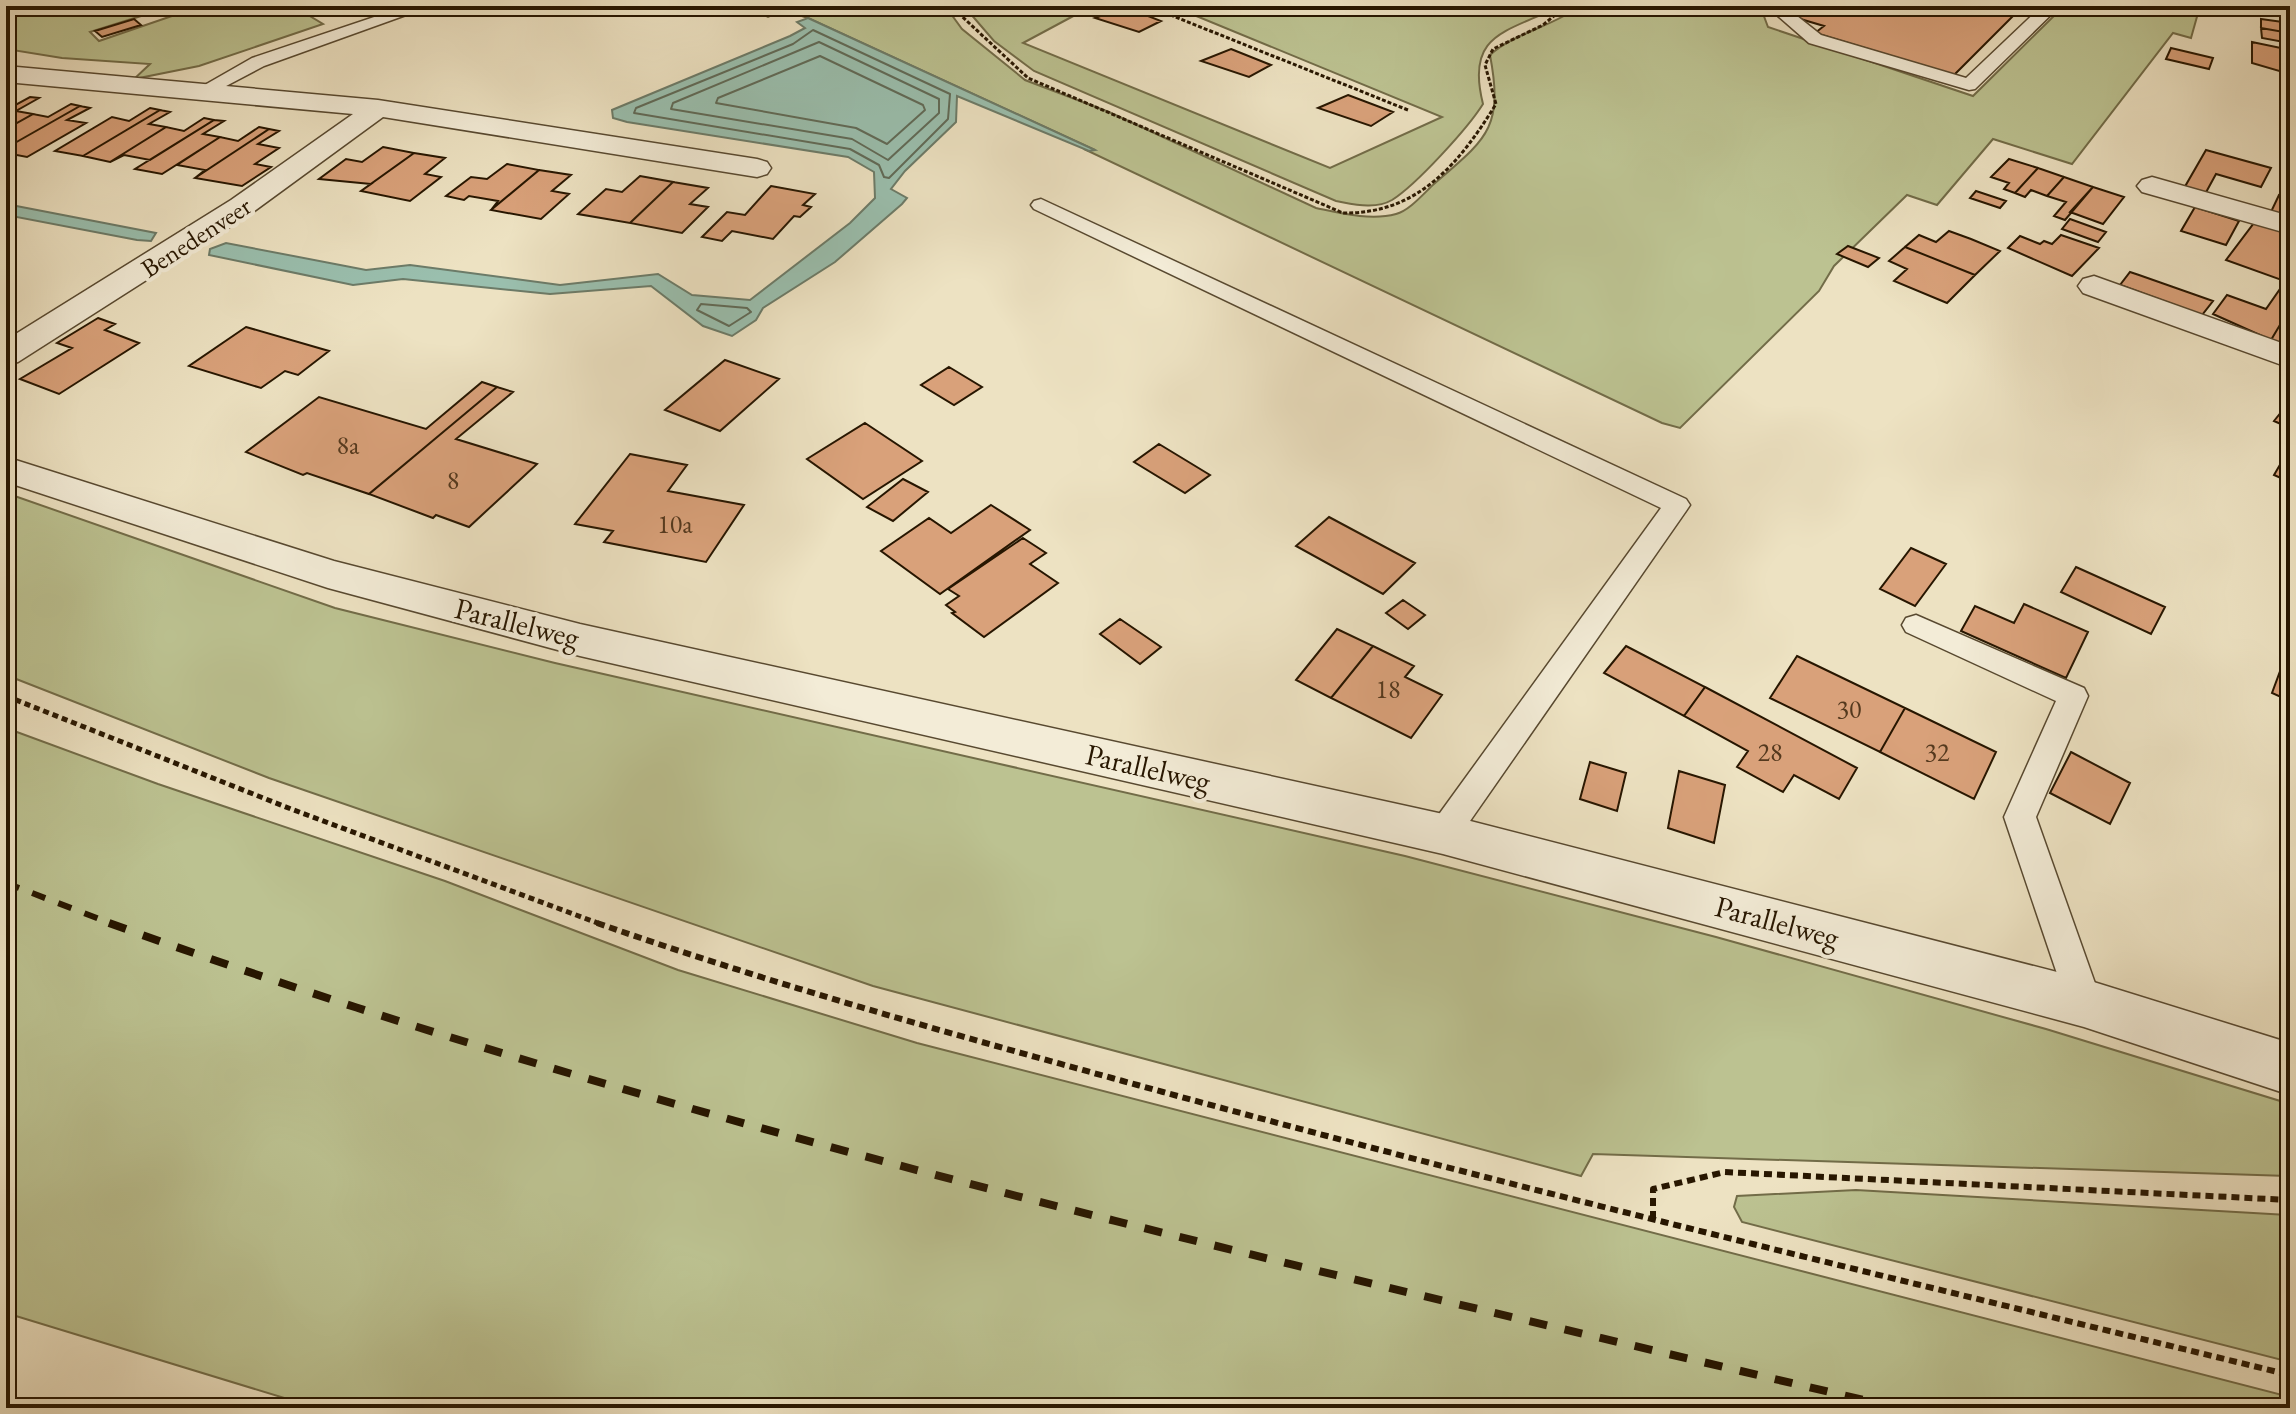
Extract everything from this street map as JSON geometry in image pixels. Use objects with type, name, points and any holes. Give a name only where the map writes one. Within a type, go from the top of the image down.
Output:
[{"type":"street","points":[[6,74],[378,108],[757,168]]},
{"type":"street","name":"Benedenveer","points":[[6,355],[186,245],[314,158],[378,108]]},
{"type":"street","points":[[2152,186],[2290,225]]},
{"type":"street","points":[[2094,286],[2290,358]]},
{"type":"street","name":"Parallelweg","points":[[6,469],[328,574],[580,640],[1443,834],[2084,1003],[2290,1069]]},
{"type":"lane","points":[[205,90],[258,62],[423,6]]},
{"type":"lane","points":[[1786,16],[1815,39],[1969,85],[2052,6]]},
{"type":"lane","points":[[1041,205],[1677,505],[1443,834]]},
{"type":"lane","points":[[1916,625],[2073,696],[2020,817],[2084,1003]]},
{"type":"path","points":[[944,6],[954,9],[978,6]]},
{"type":"path","points":[[1148,6],[1408,110]]},
{"type":"path","points":[[954,9],[1028,78],[1343,213],[1376,213],[1415,196],[1461,154],[1496,104],[1485,65],[1487,56],[1501,44],[1558,17],[1566,6]]},
{"type":"path","points":[[6,696],[235,789],[640,938],[1090,1072],[1653,1219],[2290,1375]]},
{"type":"path","points":[[1653,1219],[1653,1189],[1725,1172],[2290,1200]]},
{"type":"shaded area","points":[[12,6],[173,6],[90,32],[99,41],[201,6],[293,6],[323,24],[199,66],[134,79],[150,64],[62,58],[6,49],[6,10]]},
{"type":"shaded area","points":[[746,6],[935,6],[951,14],[962,29],[1025,80],[1109,112],[1316,208],[1376,217],[1406,209],[1478,143],[1492,116],[1494,80],[1490,55],[1509,42],[1564,16],[1574,10],[1573,6],[1744,6],[1762,11],[1768,27],[1973,96],[2064,6],[2200,6],[2191,38],[2173,33],[2072,164],[1993,139],[1937,205],[1907,195],[1834,266],[1819,291],[1680,428],[1662,423],[1086,150],[1093,149],[808,18],[783,10],[768,17]]},
{"type":"shaded area","points":[[993,6],[1092,6],[1023,43],[1330,168],[1442,117],[1172,6],[1560,6],[1494,38],[1485,49],[1480,63],[1483,104],[1476,114],[1441,155],[1402,193],[1385,203],[1371,206],[1336,201],[1034,71],[994,41],[969,12]]},
{"type":"shaded area","points":[[6,493],[335,608],[555,663],[1405,856],[1716,937],[2046,1029],[2290,1104],[2290,1176],[1593,1154],[1581,1176],[873,986],[269,778],[6,675]]},
{"type":"shaded area","points":[[6,728],[158,784],[445,881],[678,970],[917,1043],[2290,1397],[2290,1408],[319,1408],[304,1404],[6,1313]]},
{"type":"shaded area","points":[[1856,1190],[2290,1215],[2290,1362],[1742,1222],[1734,1207],[1737,1196]]},
{"type":"water","points":[[808,18],[1095,150],[1089,151],[957,96],[956,122],[905,171],[891,189],[907,198],[902,204],[835,262],[763,308],[756,320],[732,336],[703,326],[651,286],[550,294],[403,279],[353,285],[209,255],[210,249],[226,243],[366,270],[410,265],[560,285],[658,274],[692,295],[750,300],[850,223],[875,198],[874,172],[848,157],[627,122],[613,118],[612,110],[790,36],[805,28],[797,22]]},
{"type":"water","points":[[6,204],[156,233],[151,241],[137,240],[6,215]]},
{"type":"building","points":[[1812,6],[2023,6],[1954,75],[1815,33],[1824,26],[1797,18]]},
{"type":"building","points":[[1125,7],[1161,21],[1139,32],[1095,18]]},
{"type":"building","points":[[134,19],[141,25],[102,37],[95,31]]},
{"type":"building","points":[[2261,19],[2290,23],[2290,33],[2261,28]]},
{"type":"building","points":[[2261,28],[2290,33],[2290,43],[2262,38]]},
{"type":"building","points":[[2252,42],[2290,50],[2290,74],[2252,63]]},
{"type":"building","points":[[2171,48],[2213,58],[2209,69],[2166,59]]},
{"type":"building","points":[[1231,49],[1271,65],[1249,77],[1201,61]]},
{"type":"building","points":[[1348,95],[1393,112],[1371,126],[1318,108]]},
{"type":"building","points":[[30,97],[39,98],[16,111],[33,114],[6,129],[6,110]]},
{"type":"building","points":[[71,104],[80,106],[6,148],[10,145],[6,144],[6,129],[33,114],[48,117]]},
{"type":"building","points":[[80,106],[90,108],[67,120],[86,123],[27,157],[6,153],[6,148]]},
{"type":"building","points":[[150,108],[160,110],[83,156],[55,151],[112,117],[129,121]]},
{"type":"building","points":[[160,110],[170,112],[149,124],[166,127],[110,162],[83,156]]},
{"type":"building","points":[[204,118],[214,120],[150,160],[124,155],[110,162],[166,127],[184,131]]},
{"type":"building","points":[[214,120],[224,121],[203,134],[220,137],[162,174],[135,169]]},
{"type":"building","points":[[259,127],[269,129],[195,178],[205,170],[177,165],[220,137],[238,141]]},
{"type":"building","points":[[269,129],[279,131],[258,144],[279,148],[255,164],[271,167],[242,186],[195,178]]},
{"type":"building","points":[[383,147],[414,153],[371,184],[319,179],[346,159],[362,162]]},
{"type":"building","points":[[2206,150],[2271,168],[2261,187],[2216,174],[2204,196],[2183,190]]},
{"type":"building","points":[[414,153],[445,158],[425,174],[441,177],[410,201],[361,191]]},
{"type":"building","points":[[2009,159],[2038,168],[2015,193],[2004,189],[2009,183],[1991,177]]},
{"type":"building","points":[[507,164],[539,170],[491,210],[498,201],[446,196],[471,177],[487,179]]},
{"type":"building","points":[[2038,168],[2064,177],[2047,196],[2031,190],[2025,197],[2015,193]]},
{"type":"building","points":[[539,170],[571,175],[552,191],[569,194],[541,219],[491,210]]},
{"type":"building","points":[[640,176],[673,182],[630,223],[578,214],[606,189],[622,192]]},
{"type":"building","points":[[2064,177],[2093,187],[2065,220],[2054,216],[2066,202],[2047,196]]},
{"type":"building","points":[[673,182],[708,188],[690,204],[708,207],[682,233],[630,223]]},
{"type":"building","points":[[771,186],[815,194],[803,205],[811,207],[800,217],[794,216],[773,239],[732,231],[722,241],[702,237],[727,212],[745,215]]},
{"type":"building","points":[[2093,187],[2124,197],[2103,224],[2070,212]]},
{"type":"building","points":[[1976,191],[2006,201],[2000,208],[1970,198]]},
{"type":"building","points":[[2279,195],[2290,198],[2290,222],[2269,216]]},
{"type":"building","points":[[2195,207],[2239,221],[2226,245],[2181,231]]},
{"type":"building","points":[[2070,219],[2106,232],[2098,242],[2062,229]]},
{"type":"building","points":[[2254,223],[2290,234],[2290,283],[2226,260]]},
{"type":"building","points":[[1949,231],[2000,251],[1975,275],[1905,247],[1919,235],[1936,242]]},
{"type":"building","points":[[2061,235],[2099,248],[2072,276],[2008,248],[2020,236],[2040,244],[2044,241],[2052,244]]},
{"type":"building","points":[[1848,246],[1879,258],[1868,267],[1837,254]]},
{"type":"building","points":[[1905,247],[1975,275],[1947,303],[1894,281],[1907,269],[1889,261]]},
{"type":"building","points":[[2130,272],[2213,301],[2202,315],[2120,285]]},
{"type":"building","points":[[2280,289],[2290,292],[2290,308],[2271,340],[2213,314],[2227,295],[2266,309]]},
{"type":"building","points":[[2290,308],[2290,347],[2271,340]]},
{"type":"building","points":[[98,318],[115,324],[105,330],[139,343],[59,394],[20,379],[72,348],[57,343]]},
{"type":"building","points":[[246,327],[329,351],[298,375],[285,371],[261,388],[189,366]]},
{"type":"building","points":[[725,360],[779,379],[720,431],[665,410]]},
{"type":"building","points":[[949,367],[982,387],[954,405],[921,385]]},
{"type":"building","points":[[482,382],[497,387],[369,494],[307,473],[303,475],[246,452],[319,397],[426,429]]},
{"type":"building","points":[[497,387],[513,392],[456,439],[537,464],[469,527],[436,515],[433,518],[369,494]]},
{"type":"building","points":[[2290,401],[2290,428],[2274,421]]},
{"type":"building","points":[[865,423],[922,461],[863,499],[807,459]]},
{"type":"building","points":[[1159,444],[1210,475],[1185,493],[1134,462]]},
{"type":"building","points":[[2290,452],[2290,482],[2274,475]]},
{"type":"building","points":[[630,454],[687,465],[668,491],[744,505],[706,562],[604,542],[613,531],[575,524]]},
{"type":"building","points":[[903,479],[928,492],[893,521],[867,507]]},
{"type":"building","points":[[991,505],[1030,530],[940,594],[881,551],[929,518],[951,533]]},
{"type":"building","points":[[1329,517],[1415,563],[1383,594],[1296,546]]},
{"type":"building","points":[[1023,538],[1046,553],[1030,564],[1058,583],[984,637],[946,605],[959,596],[948,589]]},
{"type":"building","points":[[1911,548],[1946,564],[1915,606],[1880,589]]},
{"type":"building","points":[[2076,567],[2165,607],[2151,634],[2061,592]]},
{"type":"building","points":[[1403,600],[1425,615],[1408,629],[1386,613]]},
{"type":"building","points":[[2024,604],[2088,632],[2066,678],[1961,631],[1975,606],[2014,623]]},
{"type":"building","points":[[1120,619],[1161,647],[1140,664],[1100,634]]},
{"type":"building","points":[[1337,629],[1373,646],[1331,698],[1296,680]]},
{"type":"building","points":[[1373,646],[1414,666],[1405,677],[1442,695],[1411,738],[1331,698]]},
{"type":"building","points":[[1626,646],[1705,687],[1684,716],[1604,673]]},
{"type":"building","points":[[2290,648],[2290,701],[2272,693]]},
{"type":"building","points":[[1797,656],[1905,708],[1880,752],[1770,698]]},
{"type":"building","points":[[1705,687],[1857,768],[1839,799],[1794,775],[1783,792],[1737,767],[1748,751],[1684,716]]},
{"type":"building","points":[[1905,708],[1996,752],[1974,799],[1880,752]]},
{"type":"building","points":[[2071,752],[2130,783],[2110,824],[2050,793]]},
{"type":"building","points":[[1590,762],[1626,773],[1617,811],[1580,799]]},
{"type":"building","points":[[1679,771],[1725,785],[1714,843],[1668,828]]},
{"type":"railway","points":[[6,883],[115,925]]},
{"type":"railway","points":[[109,923],[328,998],[549,1067],[772,1131],[1221,1247],[1897,1408]]}]
